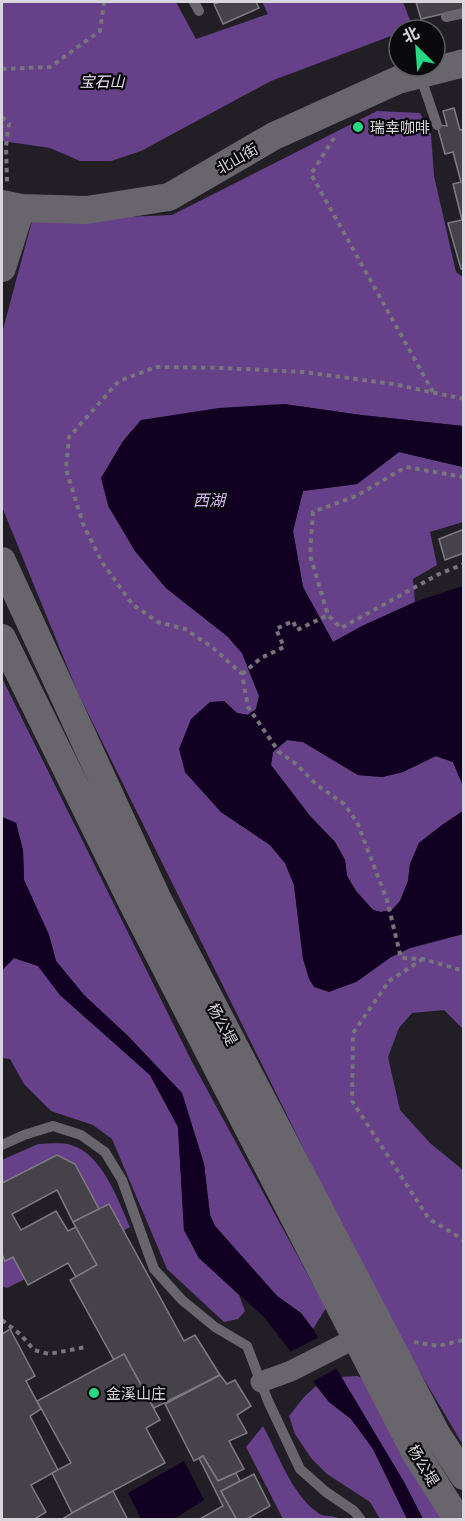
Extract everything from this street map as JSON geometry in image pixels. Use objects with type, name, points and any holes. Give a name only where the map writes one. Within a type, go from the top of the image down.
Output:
[{"type":"main road","name":"北山街","points":[[447,68],[464,63]]},
{"type":"main road","name":"北山街","points":[[11,206],[87,210],[170,197],[274,136],[407,78]]},
{"type":"main road","points":[[2,267],[11,206]]},
{"type":"main road","name":"杨公堤","points":[[2,561],[158,900],[437,1435],[464,1476]]},
{"type":"main road","name":"杨公堤","points":[[2,638],[134,906],[356,1338],[415,1452],[458,1520]]},
{"type":"street","points":[[261,1382],[291,1371],[356,1338]]},
{"type":"lane","points":[[446,17],[464,13]]},
{"type":"lane","points":[[421,78],[437,125]]},
{"type":"lane","points":[[2,1145],[53,1126],[81,1135],[105,1152],[122,1180],[154,1269],[182,1299],[214,1327],[247,1346],[300,1468],[326,1492],[354,1511],[361,1520]]},
{"type":"path","points":[[2,69],[50,68],[100,31],[104,2]]},
{"type":"path","points":[[2,117],[9,124],[5,172],[11,206]]},
{"type":"path","points":[[334,136],[311,174],[434,392]]},
{"type":"path","points":[[464,399],[393,384],[303,372],[156,367],[119,381],[69,437],[66,469],[83,524],[102,562],[132,604],[158,622],[185,629],[212,647],[242,674],[248,707],[279,752],[297,764],[317,785],[344,804],[357,822],[387,900],[401,958],[423,959],[464,971]]},
{"type":"path","points":[[464,477],[406,467],[356,496],[312,512],[309,555],[328,615],[341,628],[439,573],[464,564]]},
{"type":"path","points":[[242,674],[261,658],[284,647],[276,629],[293,621],[297,630],[328,615]]},
{"type":"path","points":[[423,959],[389,981],[352,1033],[352,1101],[429,1219],[464,1240]]},
{"type":"path","points":[[2,1320],[20,1334],[34,1350],[49,1354],[86,1347]]},
{"type":"path","points":[[390,1345],[404,1340],[438,1346],[464,1340]]},
{"type":"green space","name":"宝石山","points":[[2,2],[176,2],[196,39],[268,14],[262,2],[403,2],[409,18],[387,18],[387,38],[271,81],[141,151],[111,161],[80,161],[50,148],[2,141]]},
{"type":"green space","points":[[377,111],[420,113],[431,134],[434,176],[456,272],[463,277],[463,426],[284,404],[108,506],[135,551],[166,588],[227,636],[242,653],[259,696],[256,709],[248,715],[237,713],[224,701],[185,772],[221,812],[270,845],[285,863],[294,885],[303,959],[356,982],[391,957],[410,948],[463,934],[463,1029],[444,1010],[412,1013],[399,1028],[388,1057],[400,1110],[430,1143],[463,1170],[463,1445],[386,1315],[78,693],[2,507],[2,333],[32,221],[172,215]]},
{"type":"green space","points":[[399,452],[463,467],[463,522],[430,532],[437,565],[413,579],[415,602],[333,642],[303,587],[293,531],[303,491],[357,484]]},
{"type":"green space","points":[[2,678],[191,1060],[326,1308],[313,1329],[301,1313],[277,1296],[215,1226],[210,1215],[204,1164],[182,1093],[128,1036],[84,995],[56,961],[49,935],[24,880],[23,850],[16,823],[2,817]]},
{"type":"green space","points":[[287,740],[303,742],[358,775],[382,777],[403,772],[435,756],[453,762],[463,786],[463,811],[419,843],[410,864],[408,881],[400,901],[392,910],[381,912],[373,910],[356,891],[347,876],[345,860],[335,842],[310,816],[271,765],[273,752]]},
{"type":"green space","points":[[14,958],[38,966],[60,995],[150,1075],[178,1127],[184,1230],[199,1258],[239,1295],[245,1311],[238,1319],[224,1322],[167,1269],[112,1139],[93,1125],[51,1111],[24,1084],[10,1059],[2,1058],[2,970]]},
{"type":"green space","points":[[38,1144],[71,1145],[92,1158],[108,1179],[130,1227],[117,1235],[64,1173],[33,1184],[2,1203],[2,1160]]},
{"type":"green space","points":[[2,1204],[39,1272],[7,1288],[2,1286]]},
{"type":"green space","points":[[357,1376],[364,1379],[441,1519],[423,1519],[404,1482],[341,1377]]},
{"type":"green space","points":[[316,1386],[329,1402],[351,1419],[373,1449],[407,1519],[380,1519],[370,1502],[327,1474],[311,1458],[295,1434],[289,1416]]},
{"type":"green space","points":[[263,1426],[300,1495],[320,1514],[339,1519],[283,1519],[246,1447]]},
{"type":"water","name":"西湖","points":[[284,404],[463,426],[463,467],[399,452],[357,484],[303,491],[293,531],[303,587],[333,642],[415,602],[463,586],[463,786],[453,762],[436,756],[403,772],[382,777],[358,775],[303,742],[287,740],[273,752],[271,765],[310,816],[335,842],[345,860],[347,876],[356,891],[373,910],[381,912],[392,910],[400,901],[408,881],[410,864],[419,843],[463,811],[463,934],[410,948],[391,957],[356,982],[329,992],[314,987],[309,979],[303,959],[294,885],[285,863],[270,845],[221,812],[185,772],[179,749],[191,719],[210,702],[224,701],[237,713],[248,715],[256,709],[259,696],[242,653],[227,636],[166,588],[135,551],[108,505],[101,478],[123,441],[141,420],[219,408]]},
{"type":"water","points":[[2,817],[16,823],[23,850],[24,880],[49,935],[56,961],[84,995],[128,1036],[182,1093],[204,1164],[210,1215],[215,1226],[277,1296],[301,1313],[313,1329],[404,1482],[423,1519],[407,1519],[373,1449],[351,1419],[329,1402],[265,1318],[199,1258],[184,1230],[178,1127],[150,1075],[60,995],[38,966],[14,958],[2,970]]},
{"type":"water","points":[[184,1461],[204,1500],[174,1519],[141,1519],[128,1493]]},
{"type":"pier","points":[[321,1336],[339,1367],[310,1383],[288,1353]]},
{"type":"building","points":[[256,2],[259,8],[223,24],[214,4]]},
{"type":"building","points":[[416,2],[464,2],[464,9],[421,18]]},
{"type":"building","points":[[454,108],[460,130],[464,129],[464,269],[461,269],[448,223],[462,220],[453,184],[461,182],[453,152],[445,154],[437,125],[447,126],[443,111]]},
{"type":"building","points":[[464,529],[464,553],[445,560],[439,539]]},
{"type":"building","points":[[57,1155],[75,1164],[99,1209],[73,1222],[57,1190],[12,1214],[21,1230],[56,1211],[68,1231],[76,1227],[97,1265],[76,1277],[68,1263],[28,1285],[13,1257],[5,1261],[2,1254],[2,1183]]},
{"type":"building","points":[[109,1204],[184,1341],[195,1335],[220,1375],[154,1408],[124,1354],[114,1360],[70,1280],[97,1265],[73,1222]]},
{"type":"building","points":[[10,1329],[35,1376],[26,1381],[41,1409],[30,1416],[58,1470],[31,1485],[46,1512],[33,1520],[2,1520],[2,1334]]},
{"type":"building","points":[[124,1354],[160,1420],[146,1428],[165,1463],[72,1513],[52,1473],[71,1463],[37,1401]]},
{"type":"building","points":[[220,1375],[227,1384],[235,1380],[251,1406],[237,1415],[247,1433],[229,1441],[244,1469],[218,1481],[203,1456],[194,1461],[165,1404]]},
{"type":"building","points":[[203,1456],[218,1481],[236,1473],[240,1481],[221,1491],[237,1520],[198,1520],[223,1506],[199,1458]]},
{"type":"building","points":[[254,1474],[270,1506],[245,1520],[237,1520],[221,1491]]},
{"type":"building","points":[[113,1491],[128,1520],[61,1520],[72,1513]]},
{"type":"place","name":"瑞幸咖啡","points":[[358,127]]},
{"type":"place","name":"金溪山庄","points":[[94,1393]]}]
